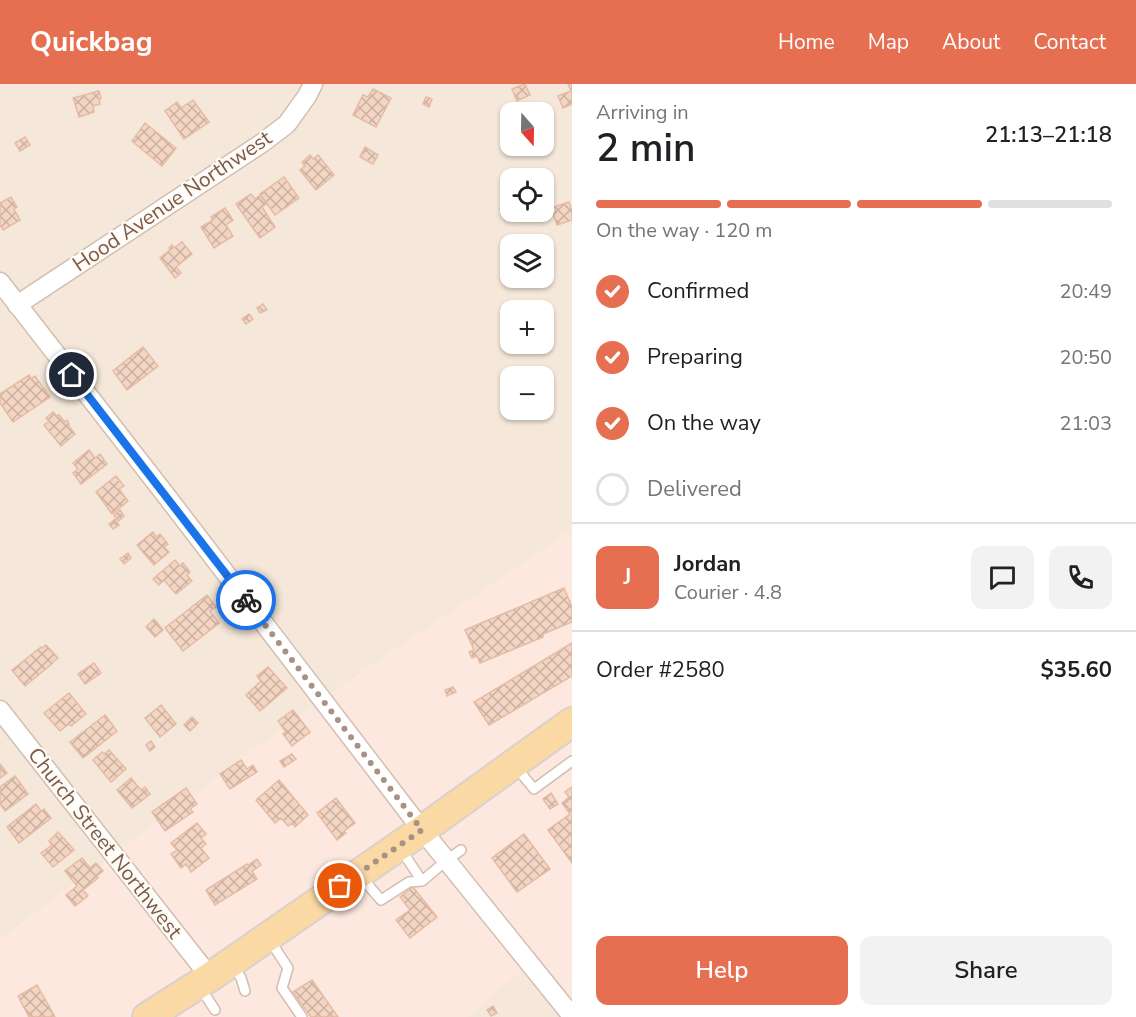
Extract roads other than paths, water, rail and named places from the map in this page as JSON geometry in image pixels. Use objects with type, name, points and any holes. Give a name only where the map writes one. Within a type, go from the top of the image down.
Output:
[{"type":"main road","points":[[147,1017],[359,874],[572,722]]},
{"type":"street","name":"Hood Avenue Northwest","points":[[17,305],[262,143],[287,124],[314,84]]},
{"type":"street","points":[[0,282],[422,830],[454,855],[572,1016]]},
{"type":"street","name":"Church Street Northwest","points":[[0,710],[213,974]]},
{"type":"lane","points":[[513,764],[534,789],[572,761]]},
{"type":"lane","points":[[399,846],[422,881]]},
{"type":"lane","points":[[359,874],[381,900],[409,882],[422,881],[454,855]]},
{"type":"lane","points":[[268,937],[288,968],[282,988],[302,1017]]},
{"type":"lane","points":[[215,1010],[213,974],[241,978],[245,991]]}]
